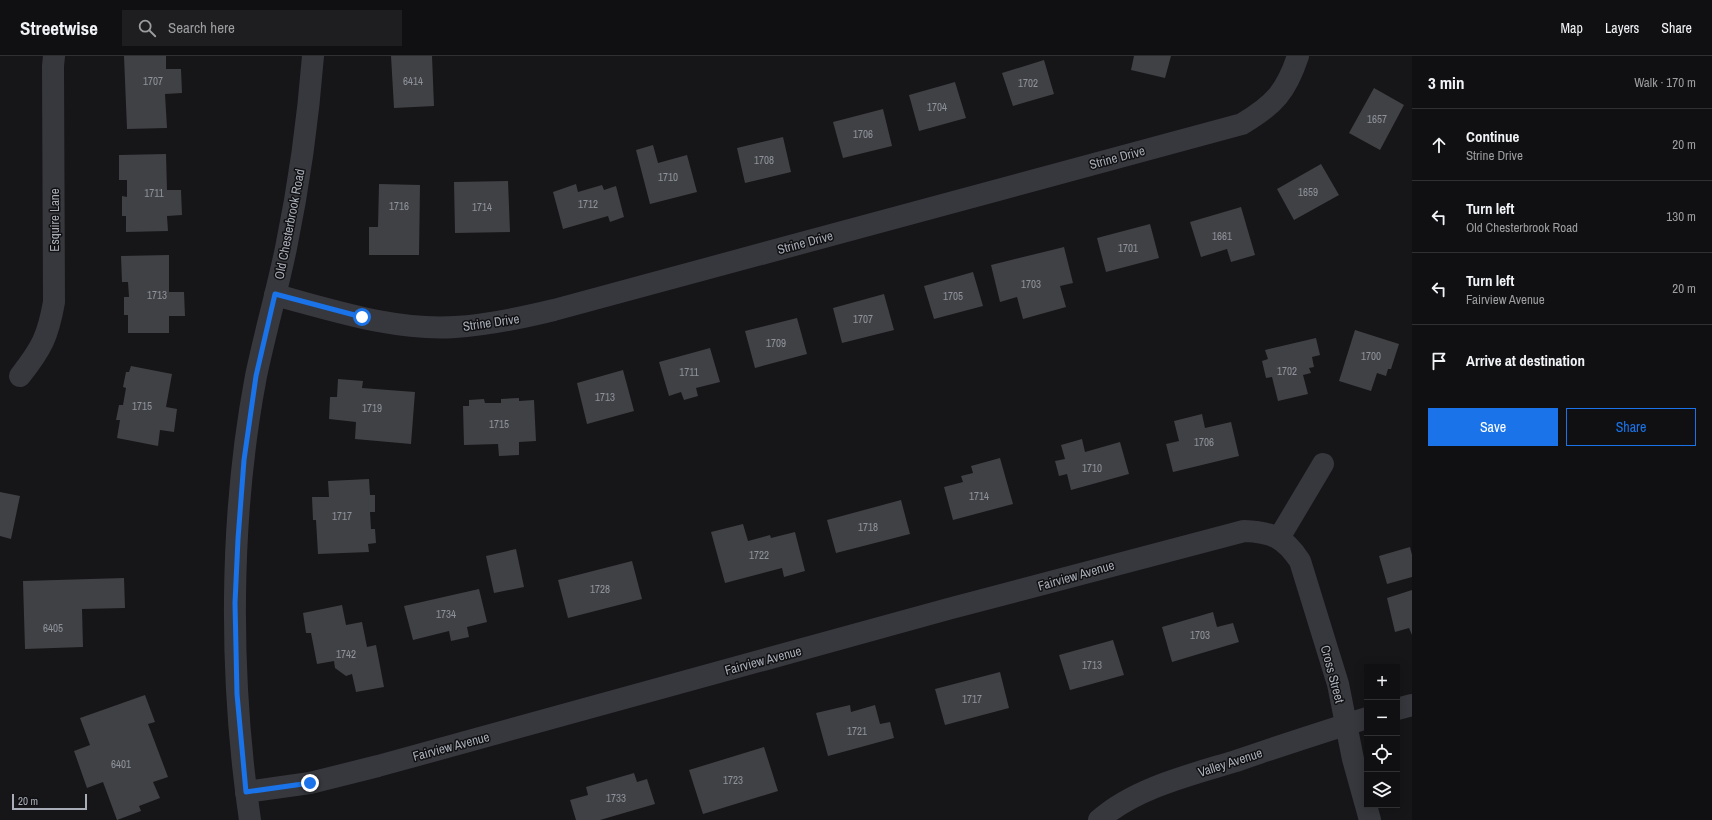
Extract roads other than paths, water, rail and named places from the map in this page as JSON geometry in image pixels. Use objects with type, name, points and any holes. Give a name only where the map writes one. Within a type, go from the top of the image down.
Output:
[{"type":"street","name":"Esquire Lane","points":[[20,376],[37,354],[49,329],[54,302],[54,56]]},
{"type":"street","name":"Old Chesterbrook Road","points":[[250,820],[237,694],[235,603],[244,460],[256,376],[299,180],[313,56]]},
{"type":"street","name":"Strine Drive","points":[[275,294],[362,317],[410,325],[454,327],[504,322],[569,306],[1242,124],[1263,111],[1280,94],[1293,71],[1298,56]]},
{"type":"street","points":[[1279,538],[1323,464]]},
{"type":"street","name":"Fairview Avenue","points":[[246,792],[310,783],[378,766],[948,609],[1244,531],[1262,532],[1279,538]]},
{"type":"street","name":"Cross Street","points":[[1279,538],[1290,546],[1300,561],[1338,684],[1353,759],[1370,820]]},
{"type":"street","points":[[1400,709],[1412,705]]},
{"type":"street","name":"Valley Avenue","points":[[1099,820],[1111,810],[1139,794],[1195,774],[1364,719]]}]
